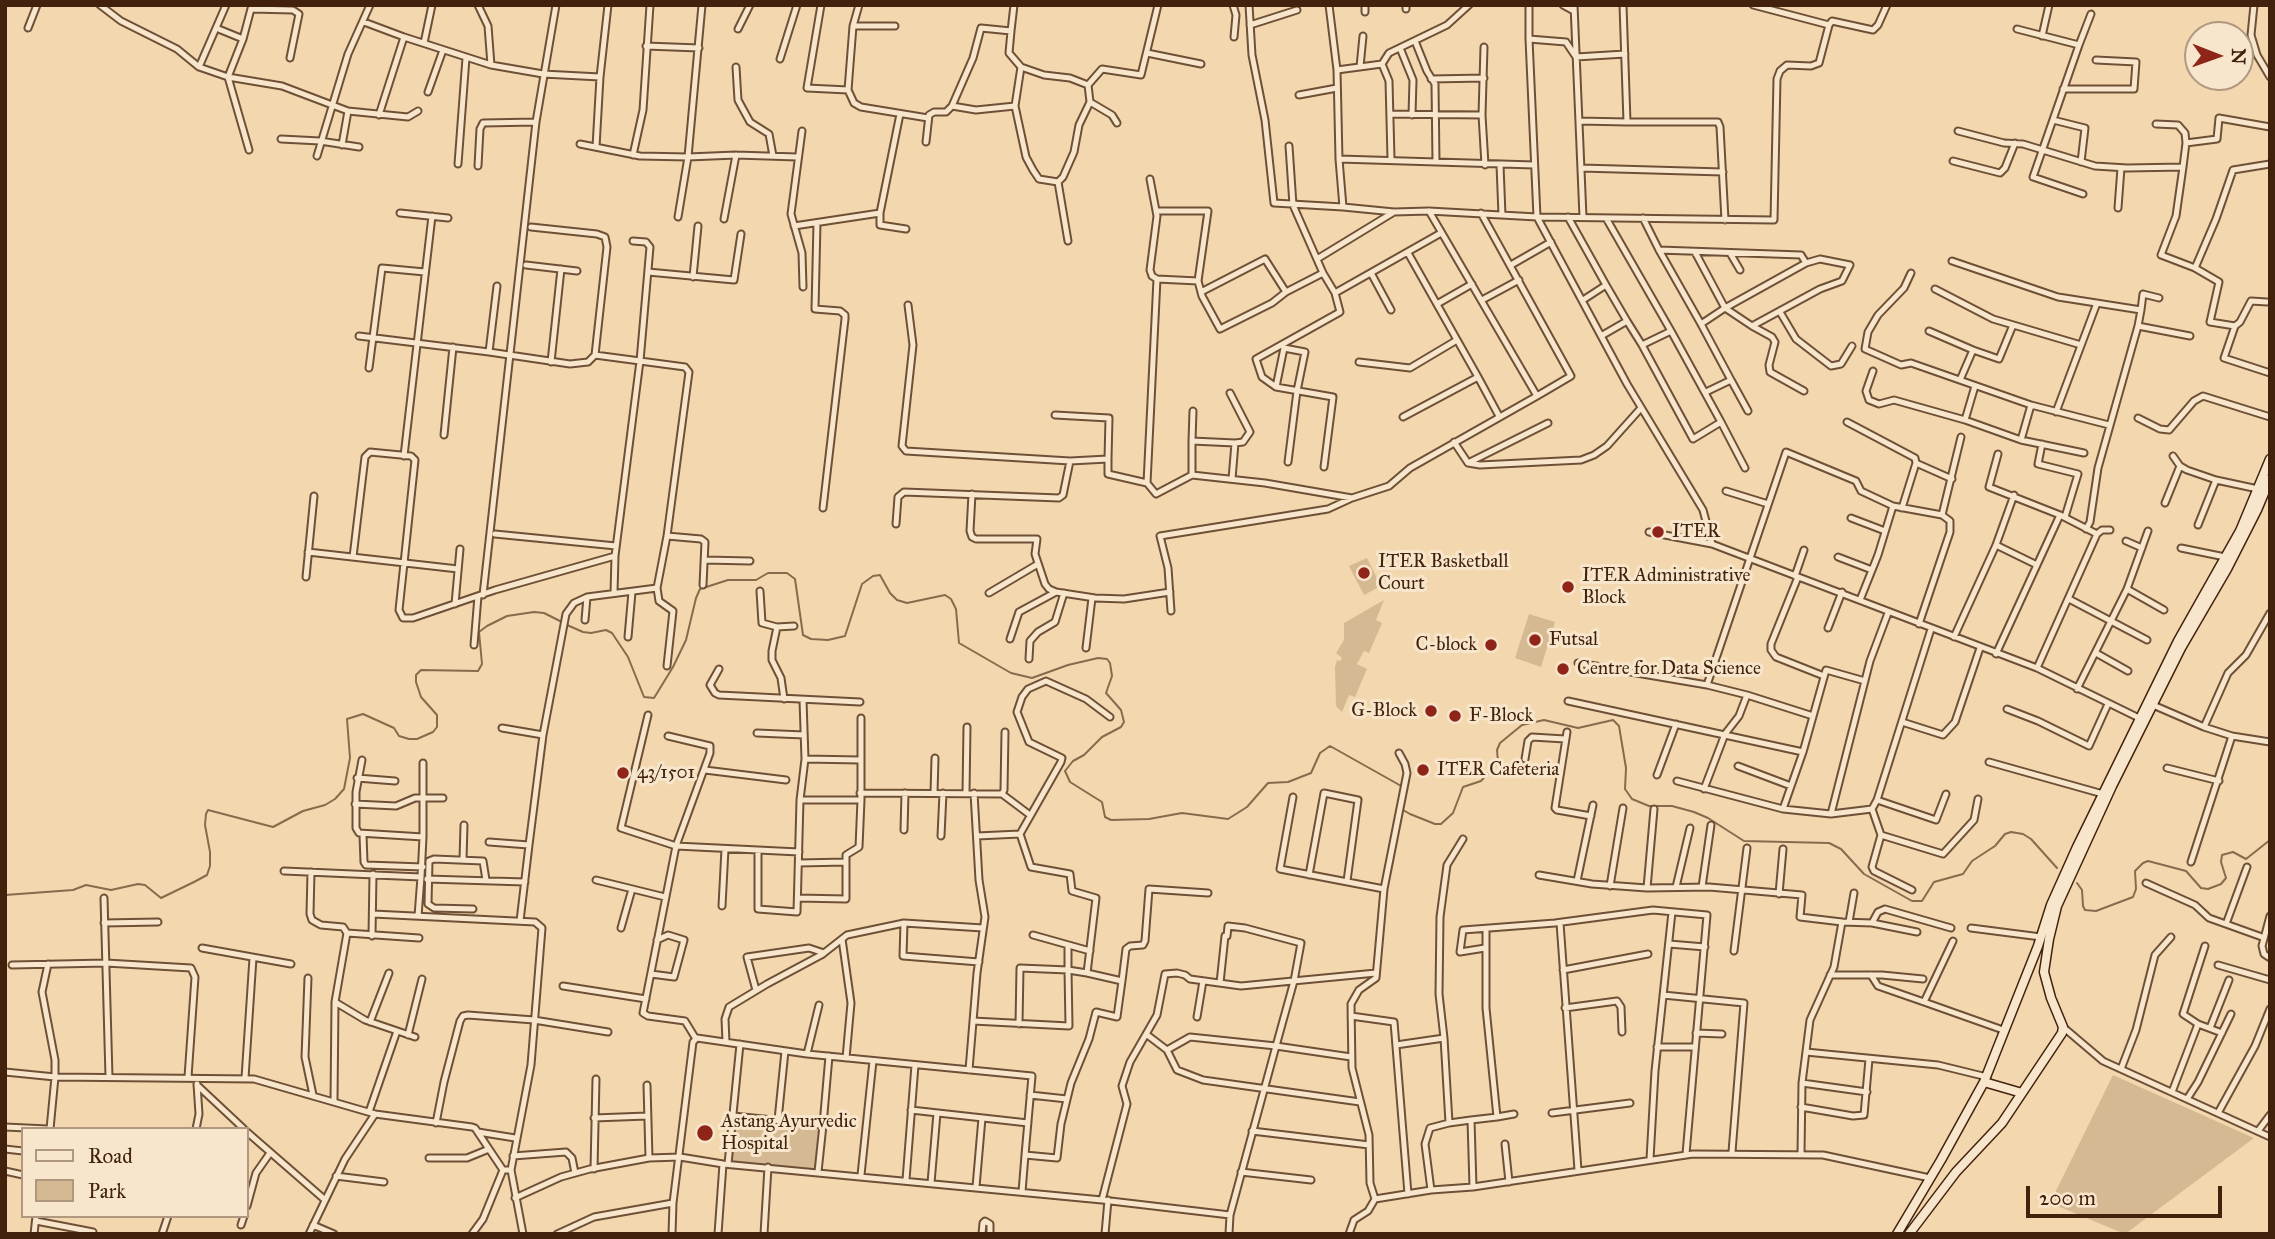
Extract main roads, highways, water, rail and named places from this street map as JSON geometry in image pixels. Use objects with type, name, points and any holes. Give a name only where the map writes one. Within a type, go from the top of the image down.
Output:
[{"type":"main road","points":[[1896,1234],[1985,1079],[2051,905],[2138,718],[2225,557],[2270,459]]},
{"type":"main road","points":[[1909,1234],[1956,1172],[2002,1123],[2059,1039],[2063,1027],[2051,999],[2044,972],[2057,906],[2112,786],[2199,615],[2227,569],[2270,478]]},
{"type":"main road","points":[[1985,1079],[2022,1093]]},
{"type":"waterway","points":[[567,625],[583,632],[606,630],[612,633],[628,657],[644,697],[654,698],[686,640],[700,589],[728,580],[756,580],[768,573],[787,573],[795,579],[803,635],[811,639],[828,640],[845,636],[862,584],[873,576],[880,575],[897,600],[907,603],[945,595],[951,599],[956,609],[959,643],[1011,673],[1032,678],[1068,665],[1098,658],[1107,659],[1112,676],[1106,693],[1121,710],[1124,722],[1121,727],[1102,737],[1084,755],[1073,761],[1065,771],[1070,782],[1102,802],[1105,817],[1111,820],[1149,819],[1182,813],[1228,819],[1247,807],[1268,783],[1288,782],[1311,773],[1320,753],[1330,746],[1403,787]]},
{"type":"waterway","points":[[5,895],[73,890],[86,885],[111,890],[138,884],[145,885],[161,898],[194,882],[207,875],[210,866],[205,825],[208,810],[273,827],[303,811],[325,805],[344,789],[350,758],[347,719],[363,714],[394,728],[399,736],[409,739],[417,739],[433,732],[437,727],[437,715],[421,697],[416,682],[416,675],[421,670],[478,671],[482,664],[479,632],[507,616],[544,613],[562,622]]},
{"type":"waterway","points":[[1403,807],[1403,810],[1410,814],[1441,824],[1453,813],[1463,787],[1481,781],[1498,762],[1497,750],[1500,743],[1522,725],[1544,720],[1578,728],[1613,720],[1619,726],[1626,768],[1625,789],[1632,799],[1649,806],[1672,806],[1694,812],[1744,841],[1829,843],[1841,849],[1864,874],[1912,901],[1922,901],[1934,882],[1963,874],[1972,861],[2011,832],[2031,839],[2057,868]]},
{"type":"waterway","points":[[2077,883],[2082,890],[2085,910],[2096,911],[2133,897],[2136,889],[2135,871],[2148,861],[2186,871],[2201,888],[2208,889],[2221,884],[2226,878],[2221,862],[2222,855],[2233,852],[2246,859],[2270,840]]},
{"type":"place","name":"ITER","points":[[1658,532]]},
{"type":"place","name":"ITER Basketball Court","points":[[1364,573]]},
{"type":"place","name":"ITER Administrative Block","points":[[1568,587]]},
{"type":"place","name":"Futsal","points":[[1535,640]]},
{"type":"place","name":"C-block","points":[[1491,645]]},
{"type":"place","name":"Centre for Data Science","points":[[1563,669]]},
{"type":"place","name":"G-Block","points":[[1431,711]]},
{"type":"place","name":"F-Block","points":[[1455,716]]},
{"type":"place","name":"ITER Cafeteria","points":[[1423,770]]},
{"type":"place","name":"43/1501","points":[[623,773]]},
{"type":"place","name":"Astang Ayurvedic Hospital","points":[[705,1133]]}]
